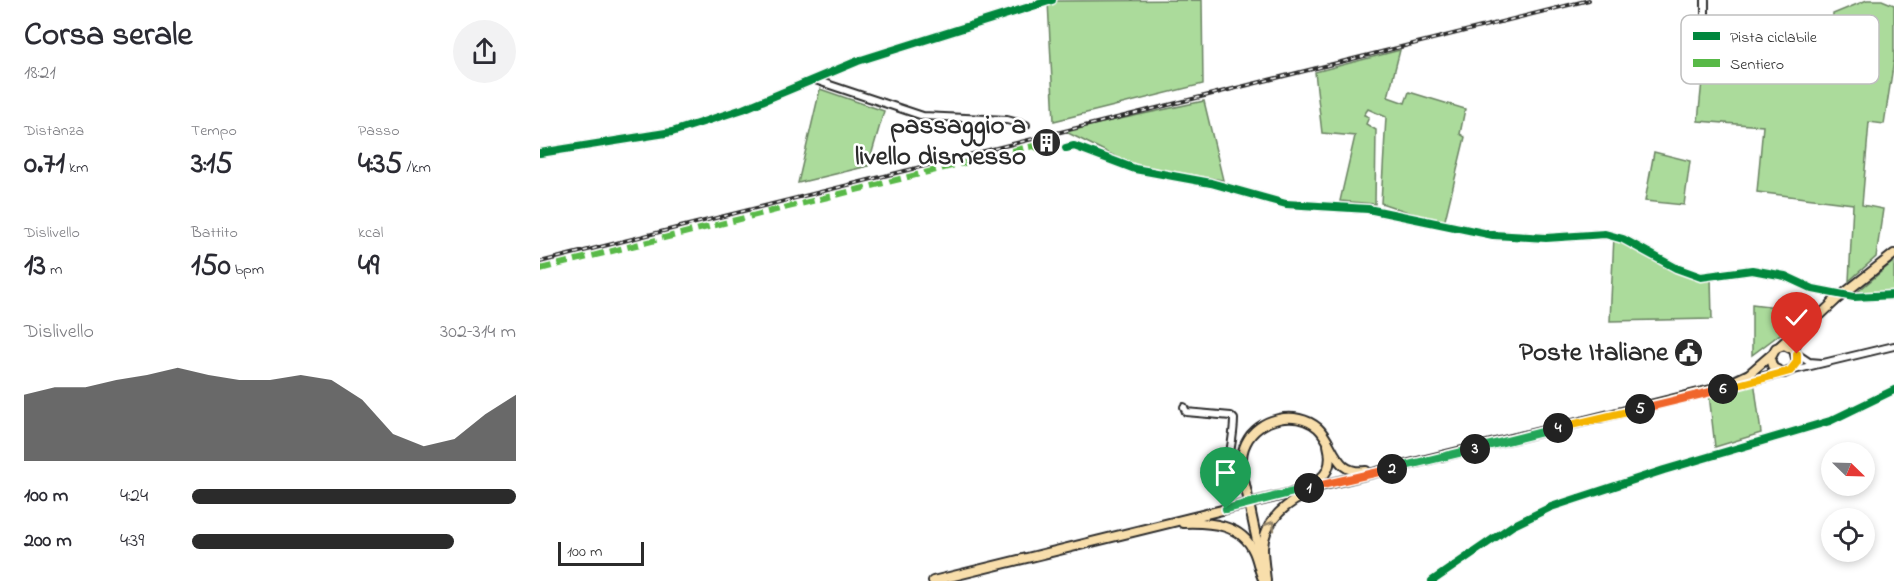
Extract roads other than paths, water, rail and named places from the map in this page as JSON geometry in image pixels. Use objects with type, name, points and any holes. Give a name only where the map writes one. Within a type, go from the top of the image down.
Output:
[{"type":"main road","points":[[933,581],[1790,371],[1797,362],[1796,352],[1802,331],[1894,254]]},
{"type":"main road","points":[[1693,396],[1749,374],[1808,320],[1835,302]]},
{"type":"main road","points":[[1780,346],[1788,346],[1796,352]]},
{"type":"main road","points":[[1771,355],[1773,368],[1780,373]]},
{"type":"main road","points":[[1265,581],[1247,494],[1242,456],[1249,437],[1260,425],[1275,419],[1299,419],[1317,427],[1348,469],[1361,472],[1395,468]]},
{"type":"main road","points":[[1268,499],[1314,483],[1323,476],[1330,464],[1327,441]]},
{"type":"main road","points":[[1265,581],[1264,539],[1276,517],[1297,498],[1336,482]]},
{"type":"main road","points":[[1170,523],[1212,523],[1242,535],[1254,552],[1265,581]]},
{"type":"street","points":[[540,153],[672,132],[743,109],[858,61],[1052,0]]},
{"type":"street","points":[[814,80],[923,116],[1007,120],[1026,125]]},
{"type":"street","points":[[1066,148],[1074,146],[1135,170],[1211,183],[1287,204],[1368,209],[1493,235],[1546,238],[1605,234],[1623,239],[1676,268],[1701,277],[1760,271],[1785,276],[1813,289],[1843,295],[1864,298],[1894,295]]},
{"type":"street","points":[[1790,371],[1894,346]]},
{"type":"street","points":[[1796,352],[1809,362],[1831,362]]},
{"type":"street","points":[[1432,581],[1512,526],[1551,507],[1684,464],[1830,421],[1894,390]]},
{"type":"street","points":[[1184,407],[1186,412],[1231,416],[1234,419],[1233,439],[1227,461],[1227,480]]},
{"type":"railway","points":[[540,262],[1589,0]]},
{"type":"place","name":"passaggio a livello dismesso","points":[[1047,142]]},
{"type":"place","name":"Poste Italiane","points":[[1689,353]]}]
